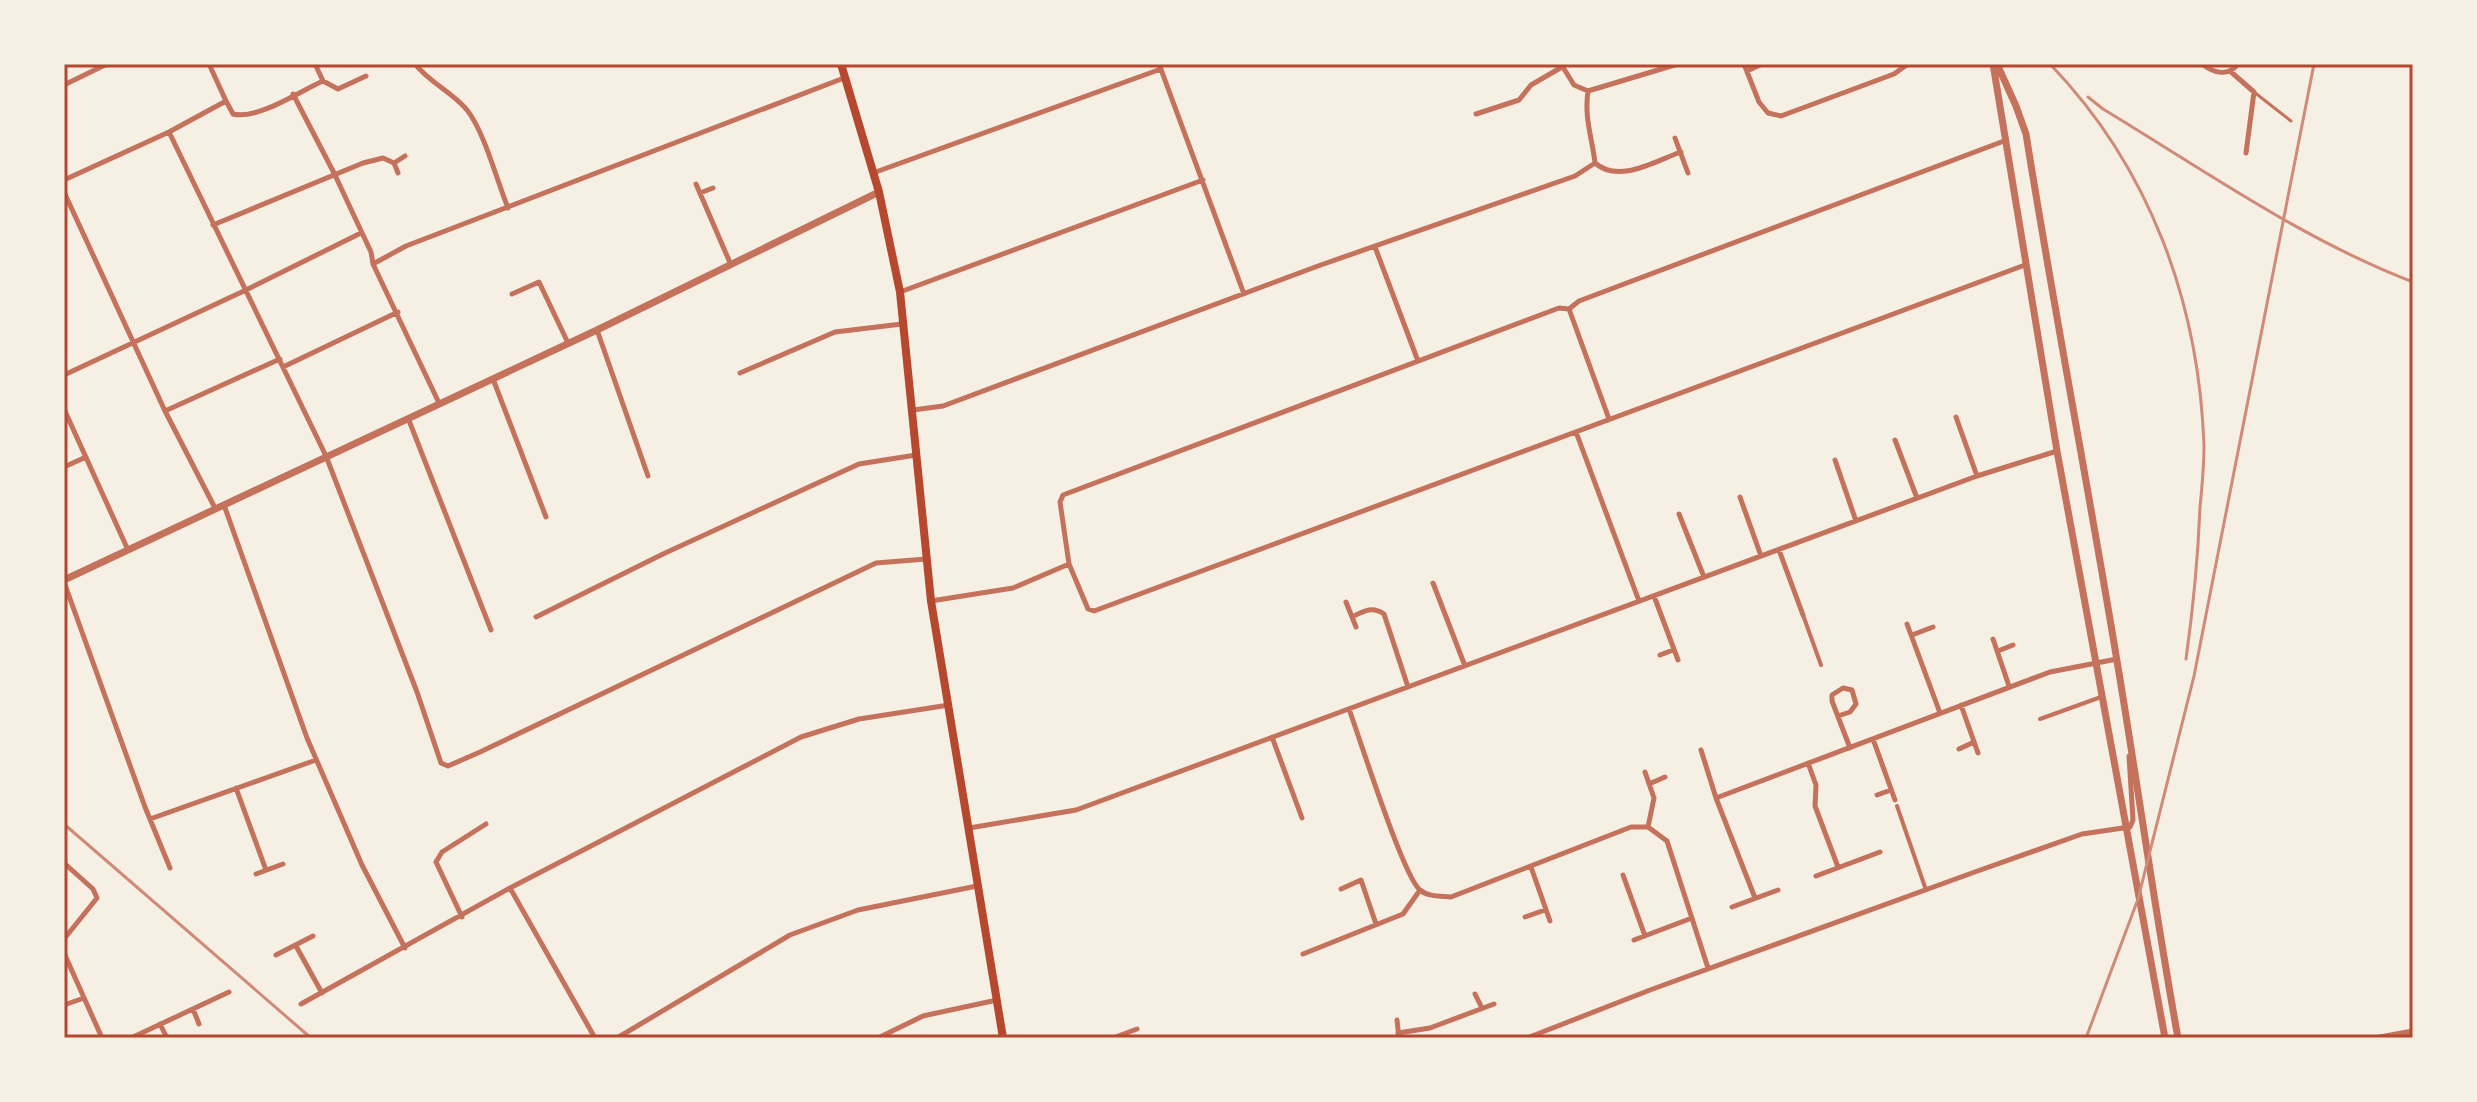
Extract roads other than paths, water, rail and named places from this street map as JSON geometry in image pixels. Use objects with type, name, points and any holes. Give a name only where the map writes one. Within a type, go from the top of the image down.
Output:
[{"type":"main road","points":[[841,64],[879,192],[900,292],[931,601],[1003,1038]]},
{"type":"street","points":[[64,85],[107,64]]},
{"type":"street","points":[[209,64],[233,114],[242,116],[323,81]]},
{"type":"street","points":[[315,64],[323,81],[338,89],[366,76]]},
{"type":"street","points":[[415,64],[429,80],[467,110],[477,127],[508,208]]},
{"type":"street","points":[[1476,114],[1519,100],[1531,85],[1562,65],[1574,85],[1588,91],[1678,64]]},
{"type":"street","points":[[1762,64],[1745,67],[1759,102],[1768,113],[1781,116],[1894,74],[1908,64]]},
{"type":"street","points":[[1995,64],[2004,141],[2057,451],[2165,1038]]},
{"type":"street","points":[[1995,64],[2026,134],[2117,659],[2151,889],[2178,1038]]},
{"type":"street","points":[[2202,64],[2220,73],[2235,68],[2254,92],[2246,153]]},
{"type":"street","points":[[873,173],[1160,66],[1244,294]]},
{"type":"street","points":[[373,264],[406,246],[845,78]]},
{"type":"street","points":[[1588,91],[1585,113],[1595,163],[1601,169],[1622,172],[1681,152]]},
{"type":"street","points":[[293,94],[334,173],[439,403]]},
{"type":"street","points":[[64,180],[169,132],[226,101]]},
{"type":"street","points":[[169,132],[326,456],[417,692],[441,763],[448,766],[480,752],[876,563],[927,558]]},
{"type":"street","points":[[1675,138],[1688,173]]},
{"type":"street","points":[[2004,141],[1579,301],[1569,309],[1559,308],[1063,495],[1060,502],[1069,564],[1088,609],[1094,611],[2025,265]]},
{"type":"street","points":[[394,163],[405,156]]},
{"type":"street","points":[[213,225],[334,173],[383,158],[394,163],[398,173]]},
{"type":"street","points":[[913,410],[943,406],[1455,217],[1575,176],[1595,163]]},
{"type":"street","points":[[900,292],[1203,180]]},
{"type":"street","points":[[696,184],[731,265]]},
{"type":"street","points":[[700,193],[713,188]]},
{"type":"street","points":[[64,192],[165,411],[219,506],[316,760],[362,865],[405,948]]},
{"type":"street","points":[[170,868],[64,581],[597,330],[879,192]]},
{"type":"street","points":[[64,375],[361,233]]},
{"type":"street","points":[[1375,247],[1418,361]]},
{"type":"street","points":[[512,294],[539,282],[568,343]]},
{"type":"street","points":[[1569,309],[1609,419]]},
{"type":"street","points":[[283,367],[398,312]]},
{"type":"street","points":[[740,373],[835,332],[903,324]]},
{"type":"street","points":[[597,330],[648,476]]},
{"type":"street","points":[[165,411],[280,359]]},
{"type":"street","points":[[493,378],[546,517]]},
{"type":"street","points":[[64,409],[128,550]]},
{"type":"street","points":[[1956,417],[1977,476]]},
{"type":"street","points":[[408,418],[491,630]]},
{"type":"street","points":[[1576,432],[1639,601]]},
{"type":"street","points":[[1895,440],[1917,498]]},
{"type":"street","points":[[969,828],[1076,810],[1977,476],[2057,451]]},
{"type":"street","points":[[536,617],[663,554],[859,464],[917,455]]},
{"type":"street","points":[[64,467],[86,457]]},
{"type":"street","points":[[1835,460],[1856,521]]},
{"type":"street","points":[[1740,497],[1761,556]]},
{"type":"street","points":[[1679,514],[1704,577]]},
{"type":"street","points":[[1779,550],[1821,665]]},
{"type":"street","points":[[931,601],[1013,588],[1069,564]]},
{"type":"street","points":[[1433,583],[1465,666]]},
{"type":"street","points":[[1654,596],[1678,660]]},
{"type":"street","points":[[1346,602],[1356,627]]},
{"type":"street","points":[[1352,617],[1369,609],[1377,609],[1384,614],[1408,687]]},
{"type":"street","points":[[1907,624],[1940,713]]},
{"type":"street","points":[[1912,635],[1933,627]]},
{"type":"street","points":[[1993,639],[2009,686]]},
{"type":"street","points":[[1998,651],[2013,645]]},
{"type":"street","points":[[1660,655],[1673,650]]},
{"type":"street","points":[[1716,798],[2009,686],[2050,672],[2117,659]]},
{"type":"street","points":[[1838,716],[1850,712],[1856,704],[1852,690],[1843,688],[1832,695],[1832,701],[1850,748]]},
{"type":"street","points":[[2040,719],[2101,697]]},
{"type":"street","points":[[301,1004],[510,888],[801,737],[859,719],[949,705]]},
{"type":"street","points":[[1961,705],[1978,753]]},
{"type":"street","points":[[1349,709],[1411,878],[1420,890],[1429,895],[1451,897],[1631,827],[1648,827],[1667,841],[1708,968]]},
{"type":"street","points":[[1272,737],[1302,818]]},
{"type":"street","points":[[1873,739],[1926,890]]},
{"type":"street","points":[[1959,749],[1974,742]]},
{"type":"street","points":[[1527,1038],[1708,968],[2082,834],[2130,827],[2133,820],[2129,780],[2130,743]]},
{"type":"street","points":[[1701,750],[1755,898]]},
{"type":"street","points":[[150,819],[316,760]]},
{"type":"street","points":[[1808,763],[1816,785],[1815,806],[1838,867]]},
{"type":"street","points":[[1645,772],[1654,798],[1648,827]]},
{"type":"street","points":[[1649,784],[1665,777]]},
{"type":"street","points":[[236,788],[266,870]]},
{"type":"street","points":[[1877,795],[1891,790]]},
{"type":"street","points":[[462,917],[436,862],[442,852],[486,824]]},
{"type":"street","points":[[1816,876],[1880,852]]},
{"type":"street","points":[[64,863],[93,889],[97,898],[64,939]]},
{"type":"street","points":[[256,874],[283,864]]},
{"type":"street","points":[[1531,867],[1550,921]]},
{"type":"street","points":[[1623,875],[1645,936]]},
{"type":"street","points":[[1341,889],[1361,880],[1376,924]]},
{"type":"street","points":[[617,1038],[790,935],[866,908],[979,886]]},
{"type":"street","points":[[510,888],[595,1038]]},
{"type":"street","points":[[1303,954],[1403,914],[1420,890]]},
{"type":"street","points":[[1732,907],[1778,890]]},
{"type":"street","points":[[1525,917],[1545,910]]},
{"type":"street","points":[[1634,940],[1692,918]]},
{"type":"street","points":[[276,955],[313,936]]},
{"type":"street","points":[[296,946],[322,993]]},
{"type":"street","points":[[64,953],[102,1038]]},
{"type":"street","points":[[131,1038],[229,992]]},
{"type":"street","points":[[1475,994],[1482,1008]]},
{"type":"street","points":[[64,1005],[84,998]]},
{"type":"street","points":[[878,1038],[923,1016],[997,1000]]},
{"type":"street","points":[[1397,1020],[1399,1036],[1494,1004]]},
{"type":"street","points":[[193,1009],[199,1024]]},
{"type":"street","points":[[160,1024],[167,1038]]},
{"type":"street","points":[[1113,1038],[1137,1029]]},
{"type":"street","points":[[2380,1038],[2413,1032]]},
{"type":"lane","points":[[2254,92],[2291,121]]},
{"type":"railway","points":[[2050,64],[2085,104],[2116,147],[2141,193],[2163,240],[2192,341],[2200,393],[2204,454],[2197,564],[2186,659]]},
{"type":"railway","points":[[2086,1038],[2138,899],[2194,676],[2314,64]]},
{"type":"railway","points":[[2088,97],[2293,225],[2413,282]]},
{"type":"railway","points":[[64,824],[311,1038]]}]
